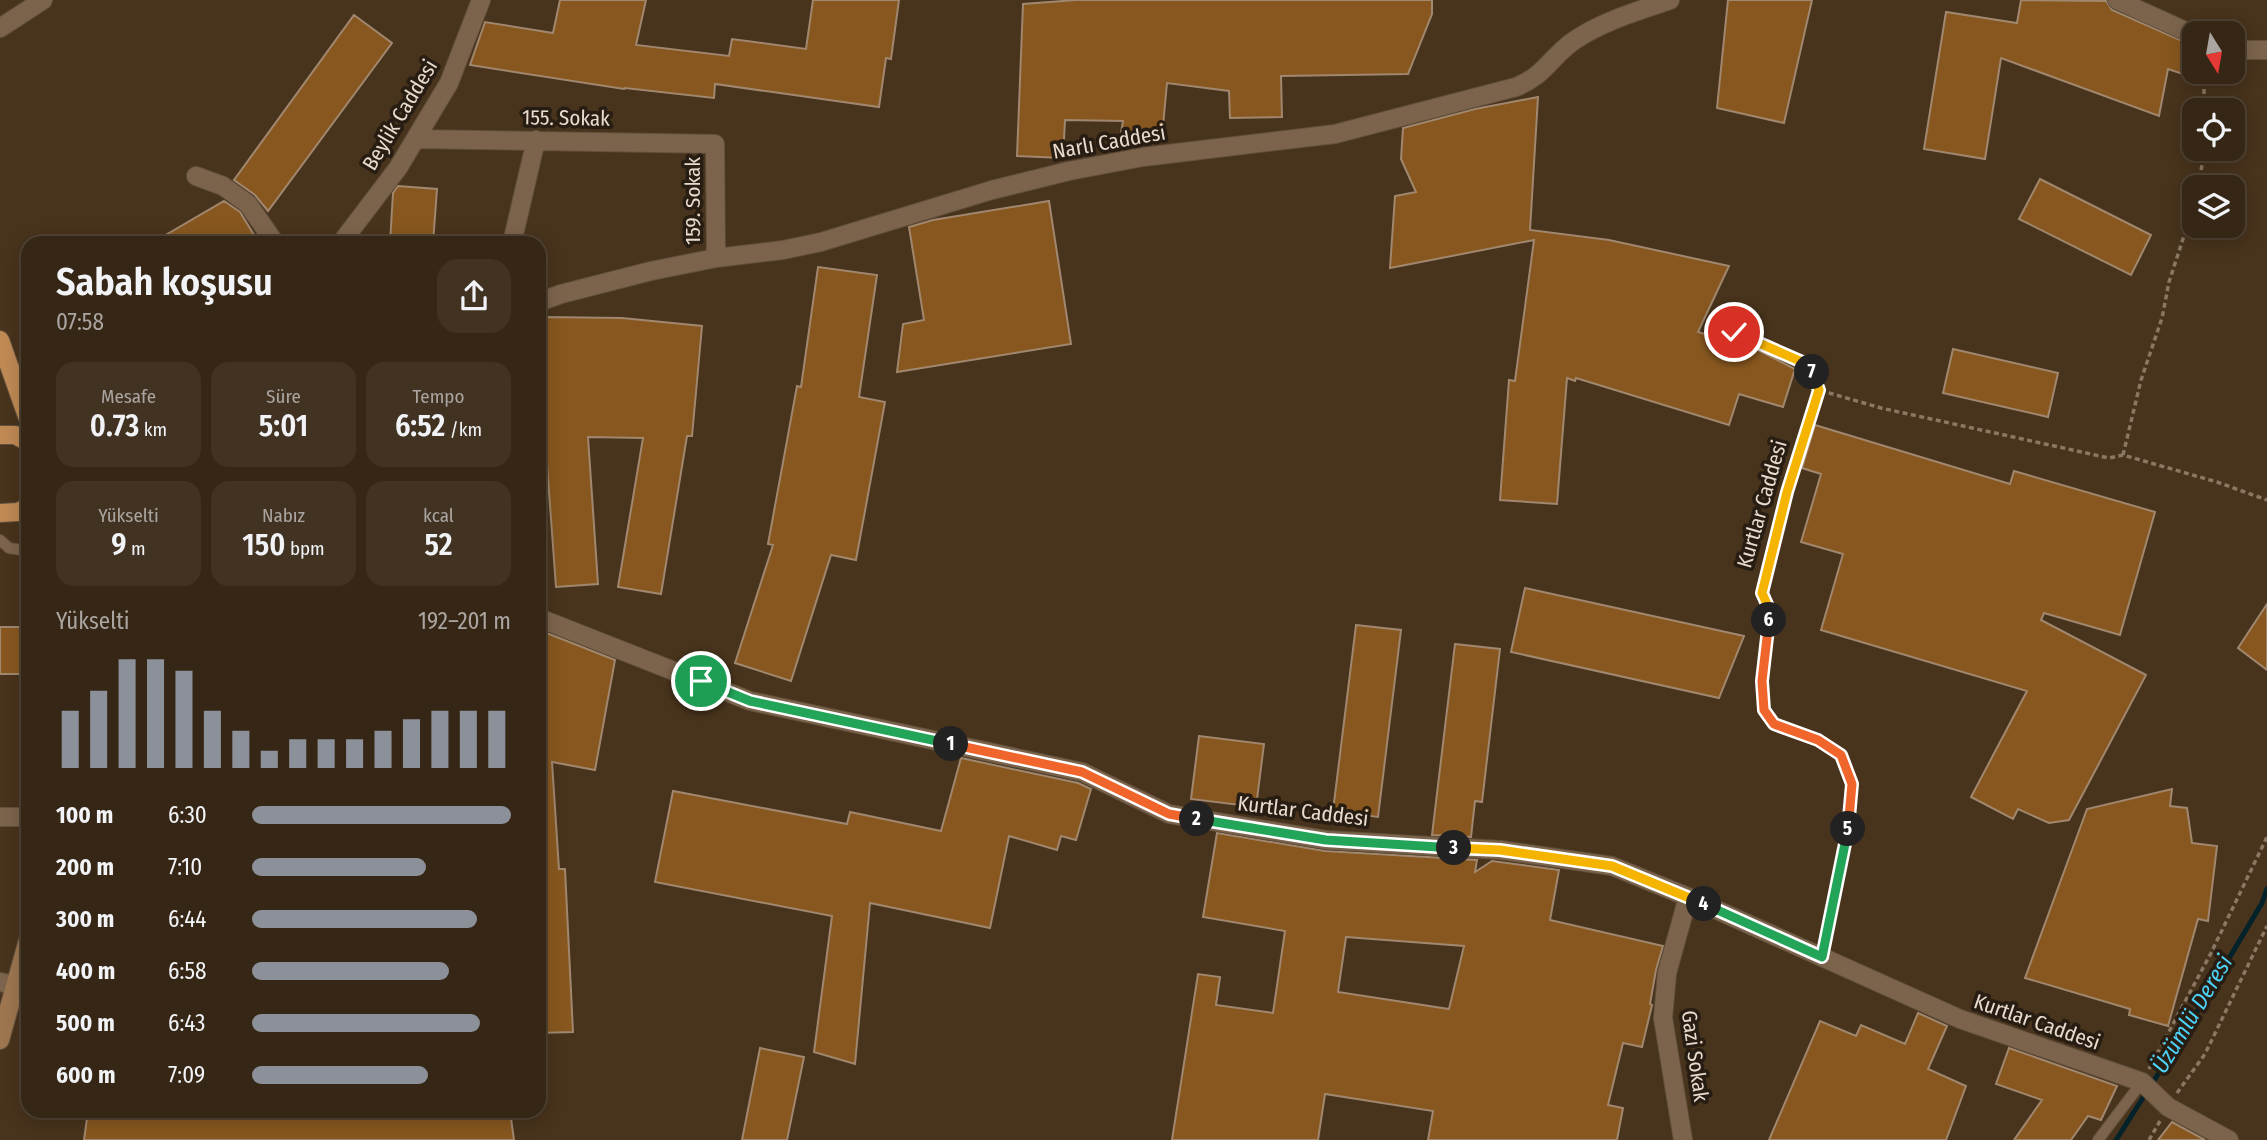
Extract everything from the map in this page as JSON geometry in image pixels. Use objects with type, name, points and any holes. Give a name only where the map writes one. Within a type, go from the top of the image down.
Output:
[{"type":"main road","points":[[0,340],[21,399]]},
{"type":"main road","points":[[0,435],[15,435],[21,438]]},
{"type":"main road","points":[[0,513],[21,510]]},
{"type":"main road","points":[[0,1040],[8,984],[21,955]]},
{"type":"street","points":[[0,28],[43,0]]},
{"type":"street","name":"Beylik Caddesi","points":[[346,236],[398,168],[449,83],[481,0]]},
{"type":"street","name":"Narlı Caddesi","points":[[546,300],[602,283],[716,258],[783,250],[821,242],[992,190],[1069,171],[1143,157],[1335,134],[1516,87],[1532,81],[1575,39],[1626,15],[1670,0]]},
{"type":"street","points":[[2117,0],[2182,30]]},
{"type":"street","points":[[2245,50],[2267,50]]},
{"type":"street","name":"155. Sokak","points":[[416,139],[715,144]]},
{"type":"street","points":[[514,236],[536,140]]},
{"type":"street","name":"159. Sokak","points":[[715,144],[716,258]]},
{"type":"street","points":[[196,176],[223,186],[248,204],[270,236]]},
{"type":"street","name":"Kurtlar Caddesi","points":[[546,621],[750,701],[1082,772],[1169,814],[1326,840],[1500,850],[1612,866],[1688,897],[1959,1019],[2143,1083],[2163,1102],[2229,1140]]},
{"type":"street","points":[[0,817],[21,817]]},
{"type":"street","name":"Gazi Sokak","points":[[1683,1140],[1663,1018],[1667,973],[1688,897]]},
{"type":"lane","points":[[0,540],[9,548],[21,550]]},
{"type":"lane","points":[[2098,1140],[2143,1083]]},
{"type":"path","points":[[2123,455],[2135,403],[2183,238]]},
{"type":"path","points":[[1734,332],[1809,365],[1819,390],[1881,408],[2109,458],[2123,455],[2217,482],[2267,500]]},
{"type":"path","name":"Kurtlar Caddesi","points":[[1819,390],[1787,492],[1762,593],[1770,611],[1762,681],[1764,710],[1774,724],[1818,740],[1841,755],[1852,784],[1847,842],[1822,957]]},
{"type":"path","points":[[2143,1083],[2211,953],[2267,837]]},
{"type":"path","points":[[2149,1140],[2163,1102],[2205,1054],[2267,926]]},
{"type":"building","points":[[560,0],[646,0],[636,45],[729,56],[732,39],[806,49],[813,0],[899,0],[891,59],[886,58],[879,107],[715,84],[714,98],[624,89],[470,65],[485,22],[553,33]]},
{"type":"building","points":[[1076,0],[1432,0],[1432,14],[1408,74],[1281,76],[1282,117],[1230,118],[1229,91],[1167,83],[1162,137],[1121,133],[1123,121],[1065,120],[1063,158],[1017,156],[1023,4]]},
{"type":"building","points":[[1728,0],[1812,0],[1784,123],[1717,108]]},
{"type":"building","points":[[2021,0],[2106,1],[2112,10],[2182,41],[2182,74],[2168,69],[2159,116],[2001,58],[1985,159],[1924,149],[1946,12],[2017,23]]},
{"type":"building","points":[[354,15],[392,43],[268,211],[255,195],[234,180]]},
{"type":"building","points":[[1538,97],[1530,230],[1609,240],[1729,266],[1698,332],[1758,350],[1795,369],[1783,407],[1739,394],[1729,425],[1576,378],[1575,381],[1567,378],[1557,504],[1500,500],[1509,380],[1515,381],[1534,240],[1390,268],[1395,196],[1416,192],[1401,159],[1403,128],[1475,109]]},
{"type":"building","points":[[2040,179],[2151,235],[2131,275],[2019,219]]},
{"type":"building","points":[[398,186],[437,189],[434,236],[390,236],[393,193]]},
{"type":"building","points":[[224,201],[240,212],[255,236],[164,236]]},
{"type":"building","points":[[1049,201],[1071,344],[897,372],[903,324],[924,320],[909,227],[933,220]]},
{"type":"building","points":[[818,267],[877,275],[859,397],[885,402],[856,560],[831,555],[791,681],[735,663],[773,545],[768,544],[797,386],[801,387]]},
{"type":"building","points":[[546,317],[622,318],[702,326],[692,436],[687,436],[661,594],[618,587],[643,438],[588,437],[598,584],[556,587],[546,451]]},
{"type":"building","points":[[1953,349],[2058,373],[2048,417],[1943,393]]},
{"type":"building","points":[[1815,425],[2010,484],[2014,471],[2155,512],[2120,635],[2044,613],[2041,620],[2146,675],[2069,820],[2049,823],[2018,809],[2013,819],[1971,797],[2027,691],[1821,630],[1843,554],[1801,542],[1821,474],[1802,468]]},
{"type":"building","points":[[1525,588],[1744,636],[1719,698],[1511,652]]},
{"type":"building","points":[[2267,604],[2267,670],[2238,648]]},
{"type":"building","points":[[1356,625],[1401,630],[1378,817],[1333,811]]},
{"type":"building","points":[[0,627],[21,627],[21,674],[0,674]]},
{"type":"building","points":[[546,633],[615,660],[595,770],[552,762],[559,869],[565,869],[573,1032],[546,1033]]},
{"type":"building","points":[[1455,644],[1500,649],[1482,802],[1475,801],[1471,837],[1432,835]]},
{"type":"building","points":[[1199,736],[1264,744],[1256,807],[1191,799]]},
{"type":"building","points":[[961,758],[1078,783],[1091,789],[1076,840],[1061,836],[1057,850],[1009,836],[990,928],[870,903],[855,1064],[814,1052],[832,916],[655,882],[673,791],[847,824],[850,812],[941,831]]},
{"type":"building","points":[[2172,789],[2170,806],[2187,808],[2192,843],[2217,846],[2208,921],[2198,919],[2168,1026],[2129,1015],[2130,1009],[2025,978],[2087,809]]},
{"type":"building","points":[[1217,833],[1325,851],[1477,860],[1475,872],[1492,861],[1559,870],[1550,920],[1663,946],[1642,1047],[1623,1043],[1608,1105],[1623,1108],[1617,1140],[1428,1140],[1433,1111],[1325,1094],[1318,1140],[1172,1140],[1198,974],[1220,977],[1216,1005],[1273,1013],[1285,931],[1203,917]],"holes":[[[1346,937],[1464,946],[1449,1009],[1338,992]]]},
{"type":"building","points":[[1918,1013],[1947,1026],[1928,1069],[1966,1086],[1946,1140],[1769,1140],[1820,1021],[1856,1036],[1861,1025],[1905,1044]]},
{"type":"building","points":[[760,1048],[804,1057],[787,1140],[742,1140]]},
{"type":"building","points":[[2009,1048],[2117,1086],[2101,1120],[2088,1116],[2071,1140],[2014,1140],[2042,1100],[1996,1084]]},
{"type":"building","points":[[87,1118],[511,1118],[514,1140],[84,1140]]},
{"type":"building","points":[[2172,1122],[2205,1140],[2158,1140]]},
{"type":"waterway","name":"Üzümlü Deresi","points":[[2116,1140],[2185,1032],[2262,903],[2267,889]]},
{"type":"route","points":[[701,681],[750,701],[1082,772],[1169,814],[1326,840],[1500,850],[1612,866],[1822,957],[1847,842],[1852,784],[1841,755],[1818,740],[1774,724],[1764,710],[1762,681],[1770,611],[1762,593],[1787,492],[1819,390],[1809,365],[1734,332]]}]
